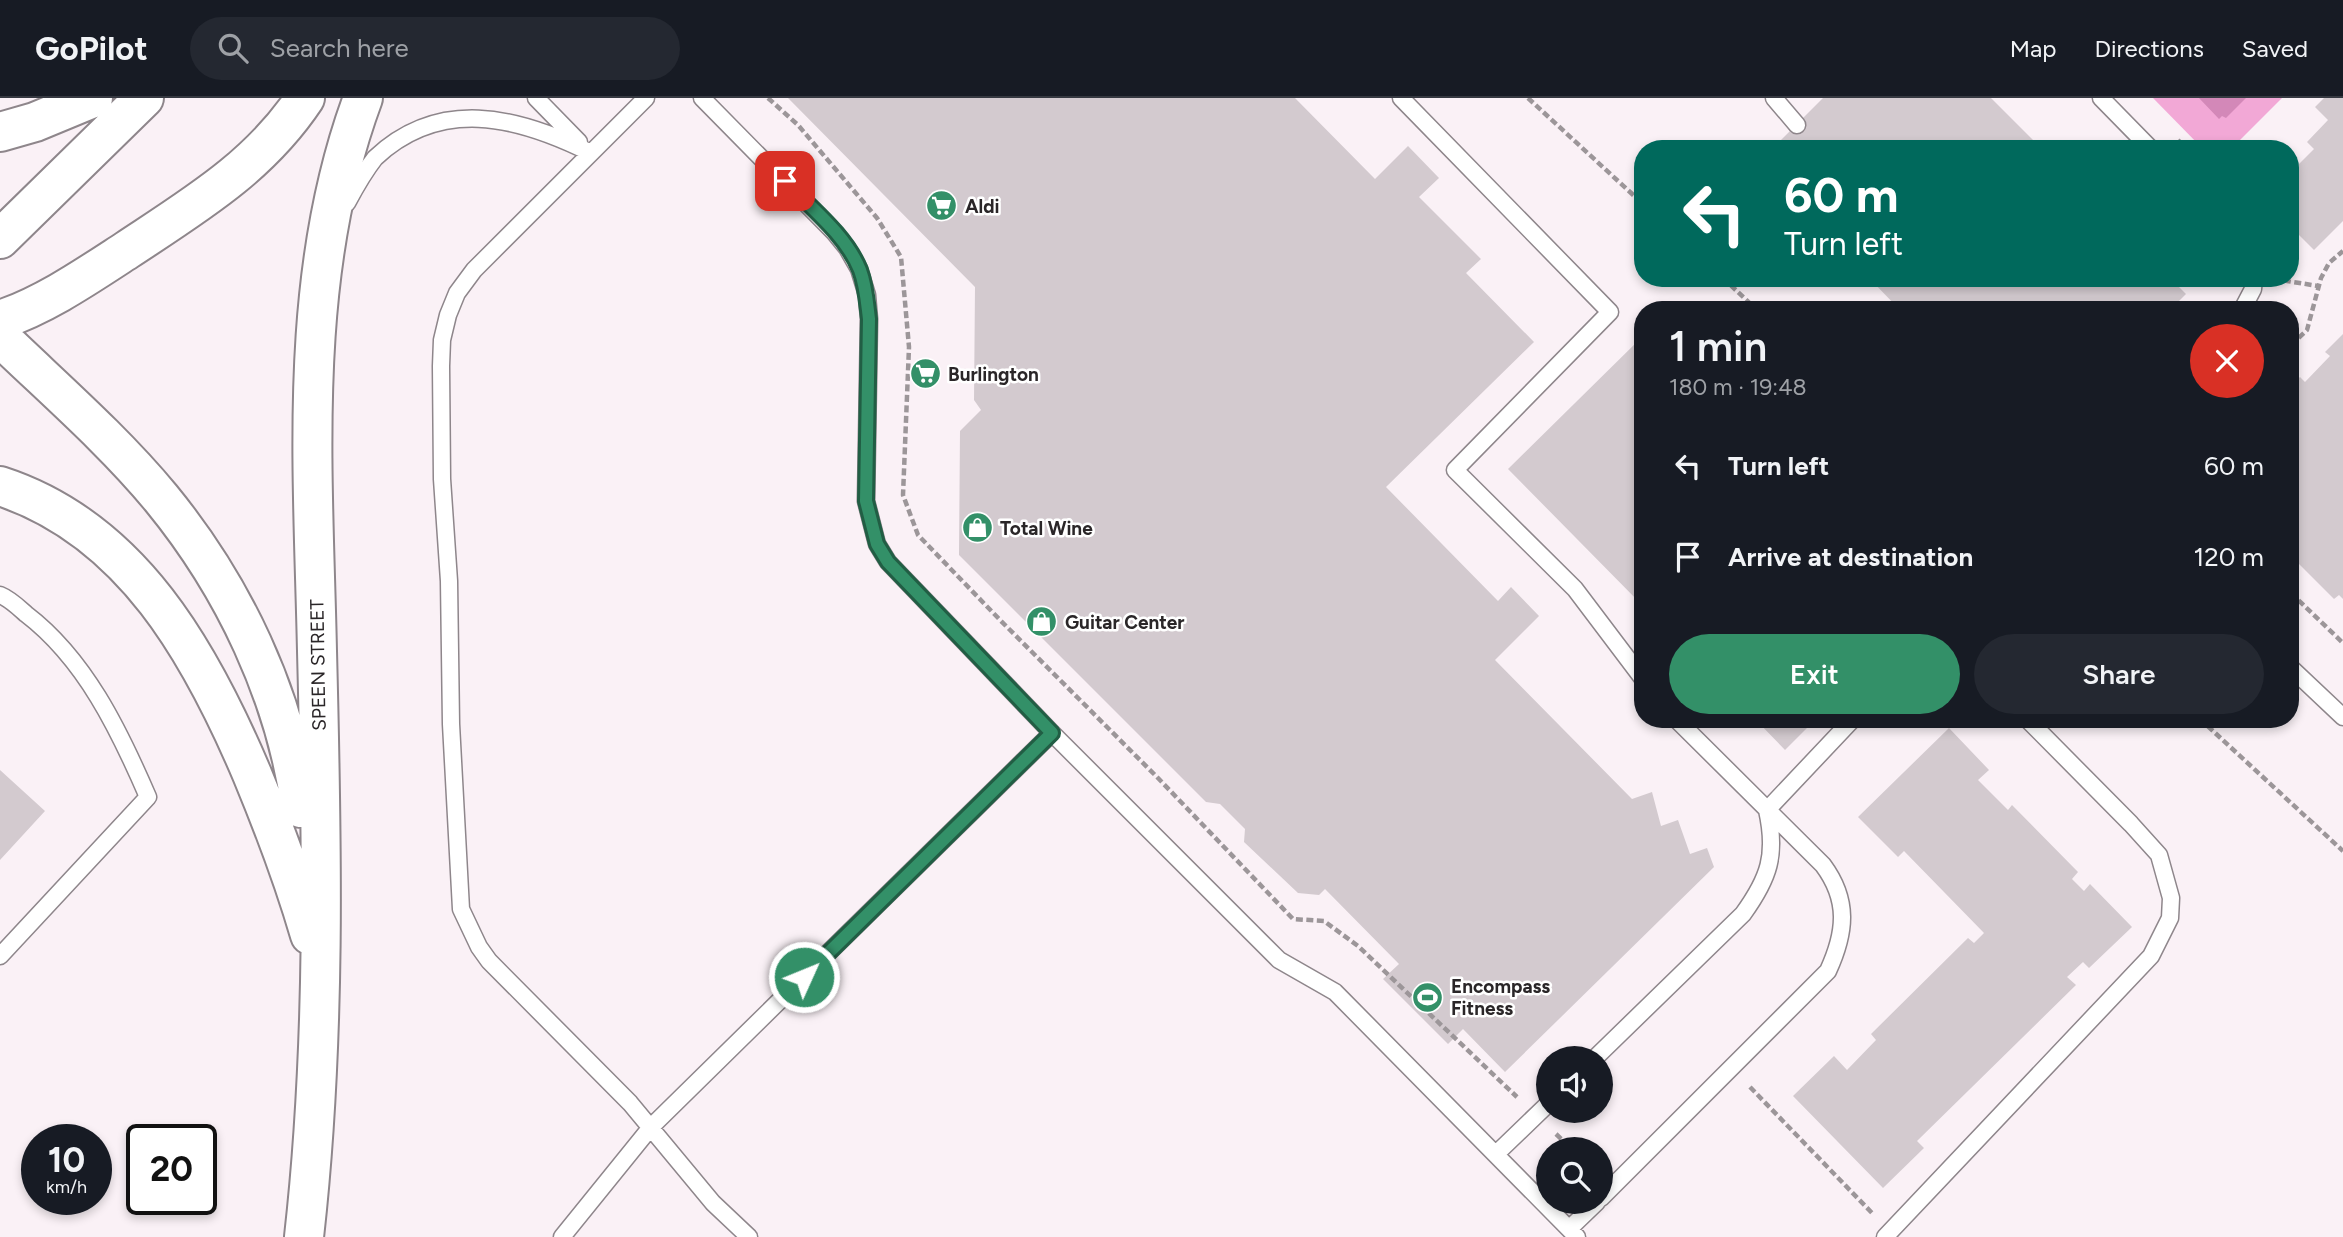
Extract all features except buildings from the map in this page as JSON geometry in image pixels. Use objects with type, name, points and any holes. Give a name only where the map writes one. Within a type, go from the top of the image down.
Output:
[{"type":"main road","points":[[0,132],[36,122],[93,98]]},
{"type":"main road","points":[[0,239],[144,98]]},
{"type":"main road","points":[[0,320],[73,284],[216,191],[244,170],[268,145],[305,98]]},
{"type":"main road","name":"SPEEN STREET","points":[[307,1228],[321,974],[321,804],[313,424],[316,315],[325,242],[338,178],[363,98]]},
{"type":"main road","points":[[0,337],[116,450],[161,499],[209,565],[240,620],[275,697],[292,756],[301,806],[321,974]]},
{"type":"main road","points":[[0,486],[47,506],[108,548],[144,584],[189,646],[218,699],[264,802],[321,974]]},
{"type":"lane","points":[[536,98],[591,153]]},
{"type":"lane","points":[[646,98],[474,270],[457,293],[442,340],[442,479],[449,581],[452,724],[461,909],[479,947],[489,961],[651,1127],[713,1203],[749,1237]]},
{"type":"lane","points":[[702,98],[834,232],[859,269],[867,295],[869,319],[866,501],[877,544],[888,562],[1052,733],[1279,960],[1335,992],[1573,1233],[1588,1214]]},
{"type":"lane","points":[[1401,98],[1610,312],[1455,470],[1575,589],[1634,667]]},
{"type":"lane","points":[[1774,98],[1797,125]]},
{"type":"lane","points":[[2101,98],[2142,140]]},
{"type":"lane","points":[[325,242],[375,157],[419,118],[441,110],[463,107],[492,111],[542,129],[591,153]]},
{"type":"lane","points":[[0,595],[41,625],[77,664],[107,713],[148,797],[0,956]]},
{"type":"lane","points":[[2299,676],[2343,717]]},
{"type":"lane","points":[[1613,1186],[1813,988],[1828,971],[1838,951],[1842,929],[1842,906],[1836,882],[1823,865],[1685,728]]},
{"type":"lane","points":[[1767,810],[1844,728]]},
{"type":"lane","points":[[1888,1234],[2151,956],[2169,918],[2171,898],[2159,855],[2145,837],[2037,728]]},
{"type":"lane","points":[[562,1237],[651,1127],[1052,733]]},
{"type":"lane","points":[[1607,1046],[1743,914],[1760,891],[1768,871],[1772,849],[1767,810]]},
{"type":"lane","points":[[1496,1154],[1536,1116]]},
{"type":"path","points":[[768,98],[797,125],[877,218],[901,257],[909,346],[903,495],[918,535],[1293,919],[1324,922],[1358,946],[1505,1086]]},
{"type":"path","points":[[1528,98],[1634,196]]},
{"type":"path","points":[[2299,338],[2307,330],[2318,286],[2329,263],[2343,251]]},
{"type":"path","points":[[2299,283],[2318,286]]},
{"type":"path","points":[[1733,287],[1747,301]]},
{"type":"path","points":[[2299,601],[2343,643]]},
{"type":"path","points":[[2210,728],[2343,851]]},
{"type":"path","points":[[1747,1083],[1888,1234]]},
{"type":"shaded area","points":[[2153,98],[2282,98],[2240,140],[2194,140]]},
{"type":"shaded area","points":[[2199,98],[2246,98],[2226,118],[2222,116],[2219,119]]},
{"type":"place","name":"Aldi","points":[[942,206]]},
{"type":"place","name":"Burlington","points":[[925,374]]},
{"type":"place","name":"Total Wine","points":[[977,528]]},
{"type":"place","name":"Guitar Center","points":[[1042,622]]},
{"type":"place","name":"Encompass Fitness","points":[[1428,997]]},
{"type":"route","points":[[785,181],[846,248],[859,269],[867,295],[869,319],[866,501],[877,544],[888,562],[1052,733],[804,977]]}]
